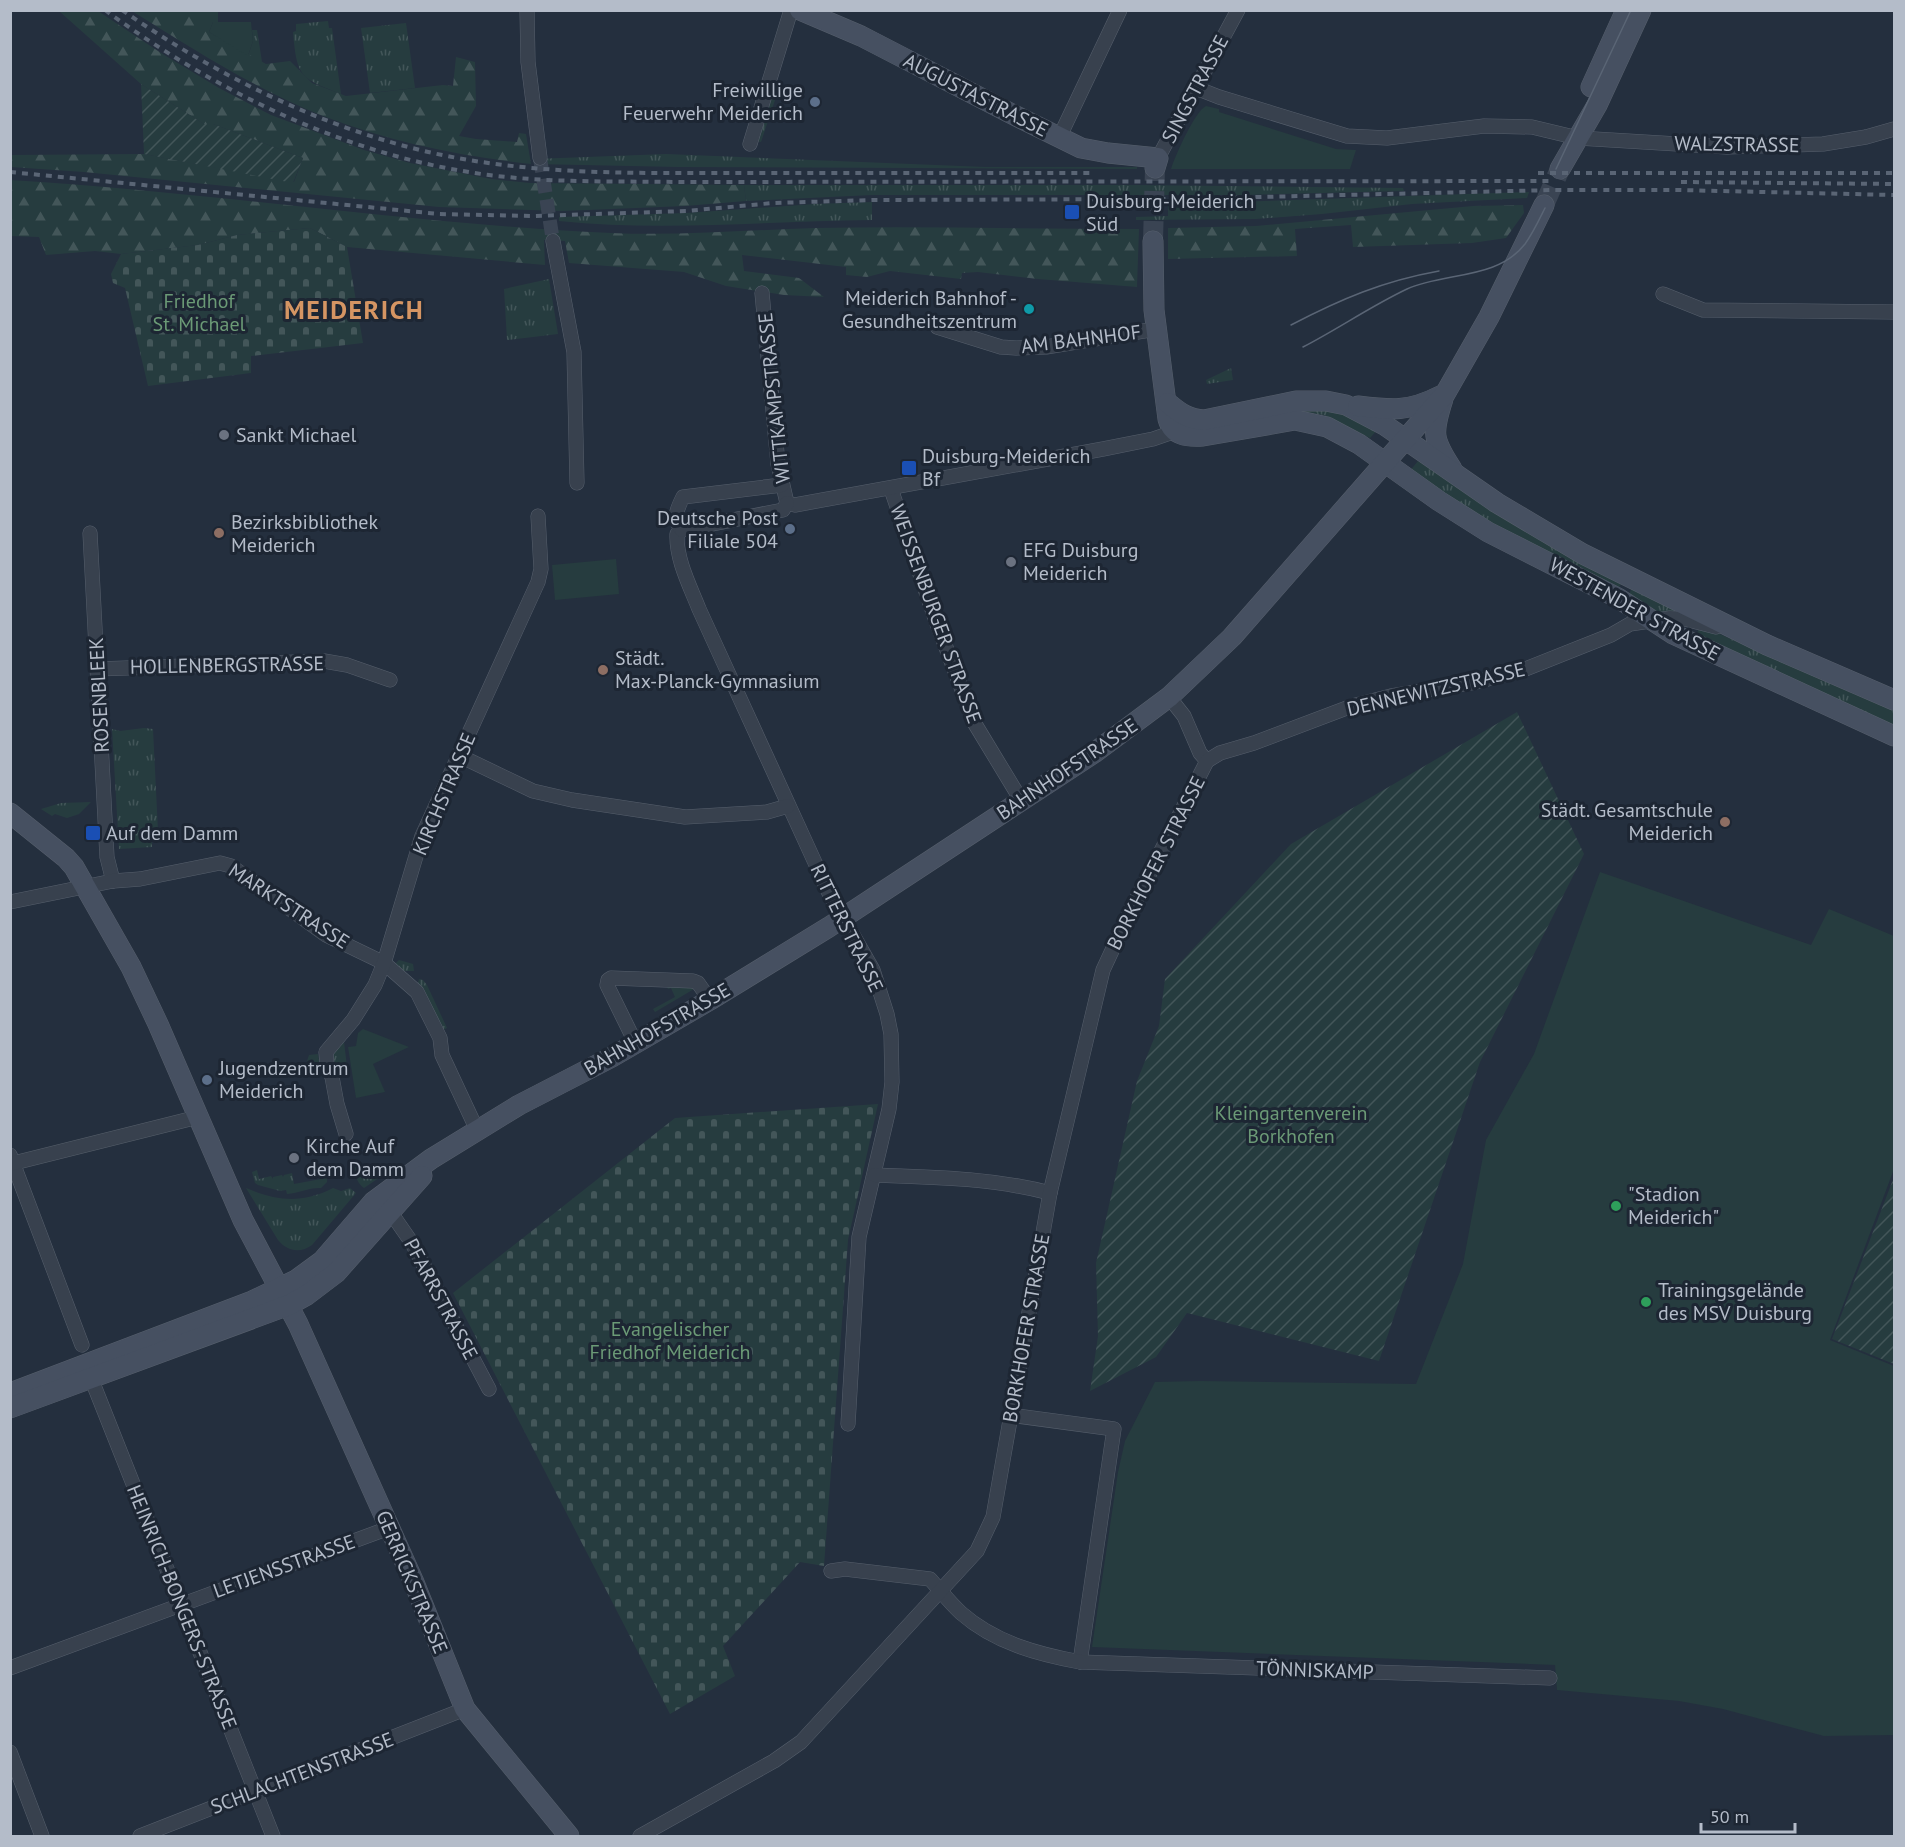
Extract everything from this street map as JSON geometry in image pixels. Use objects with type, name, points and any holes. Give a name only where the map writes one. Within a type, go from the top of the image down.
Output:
[{"type":"main road","name":"AUGUSTASTRASSE","points":[[800,10],[861,36],[1081,148],[1156,163]]},
{"type":"main road","points":[[1561,167],[1626,10]]},
{"type":"main road","points":[[1573,137],[1597,105],[1641,10]]},
{"type":"main road","name":"BAHNHOFSTRASSE","points":[[285,1297],[322,1261],[374,1202],[407,1175],[539,1094],[636,1044],[842,918],[1094,753],[1169,697],[1232,637],[1445,394],[1490,317],[1544,204]]},
{"type":"main road","points":[[1153,242],[1156,329],[1168,403],[1168,419],[1170,426],[1176,432]]},
{"type":"main road","points":[[1168,403],[1185,416],[1204,420],[1296,401],[1396,410],[1429,402],[1445,394]]},
{"type":"main road","points":[[1445,394],[1438,417],[1435,440],[1456,475]]},
{"type":"main road","name":"WESTENDER STRASSE","points":[[1346,405],[1386,426],[1497,503],[1583,554],[1767,645],[1894,700]]},
{"type":"main road","name":"WESTENDER STRASSE","points":[[1176,432],[1196,436],[1284,421],[1304,421],[1336,431],[1359,444],[1439,501],[1488,532],[1579,576],[1632,616],[1652,620],[1673,634],[1705,650],[1894,736]]},
{"type":"main road","points":[[10,813],[66,858],[86,886],[131,967],[243,1220],[285,1297]]},
{"type":"main road","name":"BAHNHOFSTRASSE","points":[[285,1297],[307,1295],[336,1273],[418,1179],[457,1144]]},
{"type":"main road","points":[[10,1408],[91,1378],[285,1297]]},
{"type":"main road","points":[[10,1393],[285,1297]]},
{"type":"main road","name":"GERRICKSTRASSE","points":[[285,1297],[413,1580],[465,1709],[569,1836]]},
{"type":"street","points":[[527,10],[528,62],[540,158]]},
{"type":"street","points":[[750,144],[791,10]]},
{"type":"street","points":[[1059,138],[1120,10]]},
{"type":"street","name":"SINGSTRASSE","points":[[1156,163],[1238,10]]},
{"type":"street","name":"WALZSTRASSE","points":[[1196,88],[1336,132],[1365,138],[1387,138],[1484,126],[1532,127],[1573,137],[1707,146],[1822,144],[1866,137],[1894,129]]},
{"type":"street","points":[[553,242],[574,352],[577,483]]},
{"type":"street","name":"WITTKAMPSTRASSE","points":[[762,293],[782,485],[787,502]]},
{"type":"street","points":[[1663,294],[1703,310],[1894,312]]},
{"type":"street","name":"AM BAHNHOF","points":[[937,327],[1001,346],[1016,348],[1046,346],[1156,329]]},
{"type":"street","points":[[682,530],[783,510],[787,502],[795,505],[891,489],[1153,439],[1204,420]]},
{"type":"street","name":"RITTERSTRASSE","points":[[782,485],[683,497],[676,511],[676,521],[682,530],[677,534],[676,541],[699,609],[788,806],[842,918],[876,978],[891,1034],[892,1082],[889,1109],[859,1237],[848,1424]]},
{"type":"street","name":"WEISSENBURGER STRASSE","points":[[891,489],[936,621],[975,724],[1021,800]]},
{"type":"street","name":"KIRCHSTRASSE","points":[[346,1134],[327,1065],[326,1052],[353,1020],[375,985],[384,963],[422,836],[538,582],[541,569],[538,516]]},
{"type":"street","name":"ROSENBLEEK","points":[[90,533],[108,857],[113,881]]},
{"type":"street","name":"DENNEWITZSTRASSE","points":[[1207,761],[1220,753],[1254,743],[1352,706],[1391,696],[1476,682],[1523,670],[1611,635],[1632,616]]},
{"type":"street","points":[[1652,620],[1685,619],[1767,645]]},
{"type":"street","name":"HOLLENBERGSTRASSE","points":[[97,669],[324,661],[347,665],[390,680]]},
{"type":"street","name":"BORKHOFER STRASSE","points":[[640,1836],[774,1761],[801,1742],[976,1551],[993,1517],[1050,1193],[1103,970],[1207,761],[1200,753],[1184,716],[1169,697]]},
{"type":"street","points":[[460,756],[533,791],[583,802],[685,817],[767,812],[788,806]]},
{"type":"street","points":[[86,886],[108,857]]},
{"type":"street","name":"MARKTSTRASSE","points":[[10,902],[113,881],[140,879],[225,864],[326,935],[384,963],[417,992],[440,1038],[442,1055],[477,1130]]},
{"type":"street","points":[[636,1044],[607,985],[611,978],[693,981],[698,983],[710,1000]]},
{"type":"street","points":[[82,1345],[12,1161],[198,1117]]},
{"type":"street","points":[[875,1175],[975,1179],[1023,1186],[1050,1193]]},
{"type":"street","name":"PFARRSTRASSE","points":[[388,1213],[396,1220],[412,1243],[489,1389]]},
{"type":"street","name":"HEINRICH-BONGERS-STRASSE","points":[[91,1378],[273,1836]]},
{"type":"street","points":[[1010,1415],[1114,1429],[1080,1662]]},
{"type":"street","name":"LETJENSSTRASSE","points":[[10,1668],[389,1528]]},
{"type":"street","name":"TÖNNISKAMP","points":[[831,1571],[845,1569],[930,1579],[962,1614],[991,1633],[1025,1649],[1080,1662],[1550,1678]]},
{"type":"street","name":"SCHLACHTENSTRASSE","points":[[140,1836],[465,1709]]},
{"type":"street","points":[[10,1752],[42,1836]]},
{"type":"green space","points":[[59,11],[98,11],[219,88],[271,115],[364,150],[410,163],[491,179],[530,183],[744,185],[746,201],[562,211],[439,207],[84,172],[11,167],[10,155],[144,154],[294,182],[303,158],[213,124],[204,124],[141,84]]},
{"type":"green space","points":[[132,11],[218,11],[218,22],[213,22],[209,32],[266,64],[290,61],[312,83],[346,96],[443,85],[453,86],[456,57],[475,62],[476,106],[459,136],[517,142],[519,133],[526,134],[531,164],[478,157],[400,141],[323,116],[249,81]]},
{"type":"green space","points":[[328,21],[329,28],[332,28],[341,94],[309,79],[303,74],[296,58],[293,32],[296,31],[296,24]]},
{"type":"green space","points":[[213,22],[251,22],[253,41],[248,56],[209,32]]},
{"type":"green space","points":[[406,23],[415,88],[370,93],[361,28]]},
{"type":"green space","points":[[252,30],[257,30],[262,62],[248,56],[253,41]]},
{"type":"green space","points":[[776,83],[780,85],[761,142],[757,141]]},
{"type":"green space","points":[[141,84],[204,124],[213,124],[303,158],[293,183],[144,154]]},
{"type":"green space","points":[[1206,106],[1336,149],[1356,150],[1350,169],[1171,169],[1196,116]]},
{"type":"green space","points":[[666,154],[985,167],[1137,167],[1137,169],[679,167],[535,164],[534,159]]},
{"type":"green space","points":[[10,180],[160,192],[461,223],[611,233],[688,233],[856,227],[1139,229],[1137,287],[978,272],[962,273],[961,279],[890,271],[867,277],[846,275],[846,267],[742,255],[744,271],[799,278],[824,297],[784,295],[726,286],[684,272],[569,263],[565,241],[544,240],[545,265],[347,247],[310,228],[237,235],[198,245],[121,254],[95,251],[46,255],[39,237],[11,236]]},
{"type":"green space","points":[[744,185],[1136,185],[1403,188],[1404,191],[1244,195],[872,195],[746,201]]},
{"type":"green space","points":[[1529,192],[1527,198],[1412,204],[1255,219],[1136,220],[1136,217],[1168,216],[1168,206],[1137,205],[1137,202],[1234,202]]},
{"type":"green space","points":[[872,202],[872,220],[676,226],[559,221],[559,217],[686,213]]},
{"type":"green space","points":[[1523,205],[1524,213],[1506,238],[1472,243],[1353,247],[1351,225],[1295,229],[1297,256],[1168,259],[1168,228],[1256,226],[1473,206]]},
{"type":"green space","name":"Friedhof St. Michael","points":[[310,228],[347,247],[363,343],[251,356],[251,373],[148,386],[125,288],[113,283],[111,274],[121,254],[198,245],[237,235]]},
{"type":"green space","points":[[549,279],[558,334],[507,340],[504,289]]},
{"type":"green space","points":[[1231,368],[1233,380],[1207,384],[1206,380]]},
{"type":"green space","points":[[1327,405],[1379,428],[1370,438],[1324,415],[1293,411]]},
{"type":"green space","points":[[1418,461],[1472,495],[1623,579],[1618,590],[1528,545],[1409,472]]},
{"type":"green space","points":[[616,559],[619,594],[555,600],[552,565]]},
{"type":"green space","points":[[1634,584],[1681,612],[1655,612],[1628,596]]},
{"type":"green space","points":[[1704,627],[1863,698],[1894,707],[1894,727],[1697,636],[1698,630]]},
{"type":"green space","name":"Kleingartenverein Borkhofen","points":[[1517,712],[1584,854],[1480,1062],[1379,1361],[1187,1313],[1156,1357],[1090,1391],[1098,1336],[1096,1263],[1137,1081],[1159,1026],[1165,979],[1291,844]]},
{"type":"green space","points":[[112,729],[120,731],[153,729],[158,831],[152,838],[152,847],[119,849]]},
{"type":"green space","points":[[91,802],[79,814],[67,818],[55,814],[52,816],[41,809],[61,803]]},
{"type":"green space","name":"Trainingsgelände des MSV Duisburg","points":[[1600,872],[1811,945],[1829,909],[1894,936],[1894,1169],[1830,1340],[1894,1366],[1894,1735],[1824,1736],[1723,1709],[1679,1701],[1557,1690],[1555,1665],[1092,1647],[1118,1472],[1125,1441],[1155,1382],[1416,1384],[1463,1264],[1486,1140],[1534,1054]]},
{"type":"green space","points":[[399,960],[413,964],[414,971],[400,971],[395,964]]},
{"type":"green space","points":[[419,979],[427,985],[447,1028],[441,1031],[418,983]]},
{"type":"green space","points":[[666,984],[690,986],[694,989],[655,1012],[653,1009],[675,997],[671,988],[668,989]]},
{"type":"green space","points":[[363,1029],[409,1047],[373,1064],[385,1092],[356,1098],[348,1047],[356,1046],[358,1033]]},
{"type":"green space","points":[[340,1042],[344,1042],[347,1067],[332,1069],[330,1057]]},
{"type":"green space","points":[[318,1054],[321,1071],[312,1072],[312,1069],[305,1067],[309,1055]]},
{"type":"green space","name":"Evangelischer Friedhof Meiderich","points":[[878,1104],[848,1240],[824,1566],[800,1562],[723,1646],[735,1676],[670,1714],[453,1293],[675,1118]]},
{"type":"green space","points":[[349,1163],[382,1169],[398,1165],[364,1188]]},
{"type":"green space","points":[[257,1170],[259,1179],[271,1176],[273,1179],[273,1177],[282,1175],[283,1177],[292,1173],[294,1184],[321,1179],[320,1176],[323,1175],[327,1182],[321,1188],[287,1194],[286,1190],[280,1191],[255,1183],[252,1172]]},
{"type":"green space","points":[[1894,1177],[1894,1364],[1832,1339]]},
{"type":"green space","points":[[246,1188],[268,1196],[289,1199],[311,1197],[333,1188],[341,1191],[350,1188],[356,1193],[312,1245],[303,1250],[294,1250],[285,1247],[278,1240]]},
{"type":"tunnel","points":[[540,158],[553,241]]},
{"type":"tunnel","points":[[1153,241],[1155,168]]},
{"type":"tunnel","points":[[1544,205],[1560,169]]},
{"type":"tram line","points":[[1556,169],[1631,10]]},
{"type":"tram line","points":[[1303,347],[1407,289],[1485,270],[1500,264],[1513,256],[1525,244],[1545,208]]},
{"type":"tram line","points":[[1291,325],[1363,292],[1399,280],[1439,271]]},
{"type":"railway","points":[[105,10],[193,68],[287,117],[336,137],[386,153],[437,166],[513,178],[679,182],[1552,181]]},
{"type":"railway","points":[[122,10],[190,54],[298,109],[335,124],[412,148],[494,164],[576,171],[660,173],[1091,173]]},
{"type":"railway","points":[[10,172],[439,214],[534,216],[686,211],[773,203],[873,200],[1175,199],[1554,190],[1678,190],[1894,195]]},
{"type":"railway","points":[[1538,173],[1894,173]]},
{"type":"railway","points":[[1681,182],[1894,184]]},
{"type":"place","name":"Freiwillige Feuerwehr Meiderich","points":[[815,102]]},
{"type":"place","name":"Duisburg-Meiderich Süd","points":[[1072,212]]},
{"type":"place","name":"Meiderich Bahnhof - Gesundheitszentrum","points":[[1029,309]]},
{"type":"place","name":"Sankt Michael","points":[[224,435]]},
{"type":"place","name":"Duisburg-Meiderich Bf","points":[[909,468]]},
{"type":"place","name":"Deutsche Post Filiale 504","points":[[790,529]]},
{"type":"place","name":"Bezirksbibliothek Meiderich","points":[[219,533]]},
{"type":"place","name":"EFG Duisburg Meiderich","points":[[1011,562]]},
{"type":"place","name":"Städt. Max-Planck-Gymnasium","points":[[603,670]]},
{"type":"place","name":"Städt. Gesamtschule Meiderich","points":[[1725,822]]},
{"type":"place","name":"Auf dem Damm","points":[[93,833]]},
{"type":"place","name":"Jugendzentrum Meiderich","points":[[207,1080]]},
{"type":"place","name":"Kirche Auf dem Damm","points":[[294,1158]]},
{"type":"place","name":"\"Stadion Meiderich\"","points":[[1616,1206]]},
{"type":"place","name":"Trainingsgelände des MSV Duisburg","points":[[1646,1302]]},
{"type":"district","name":"MEIDERICH","points":[[354,310]]}]
